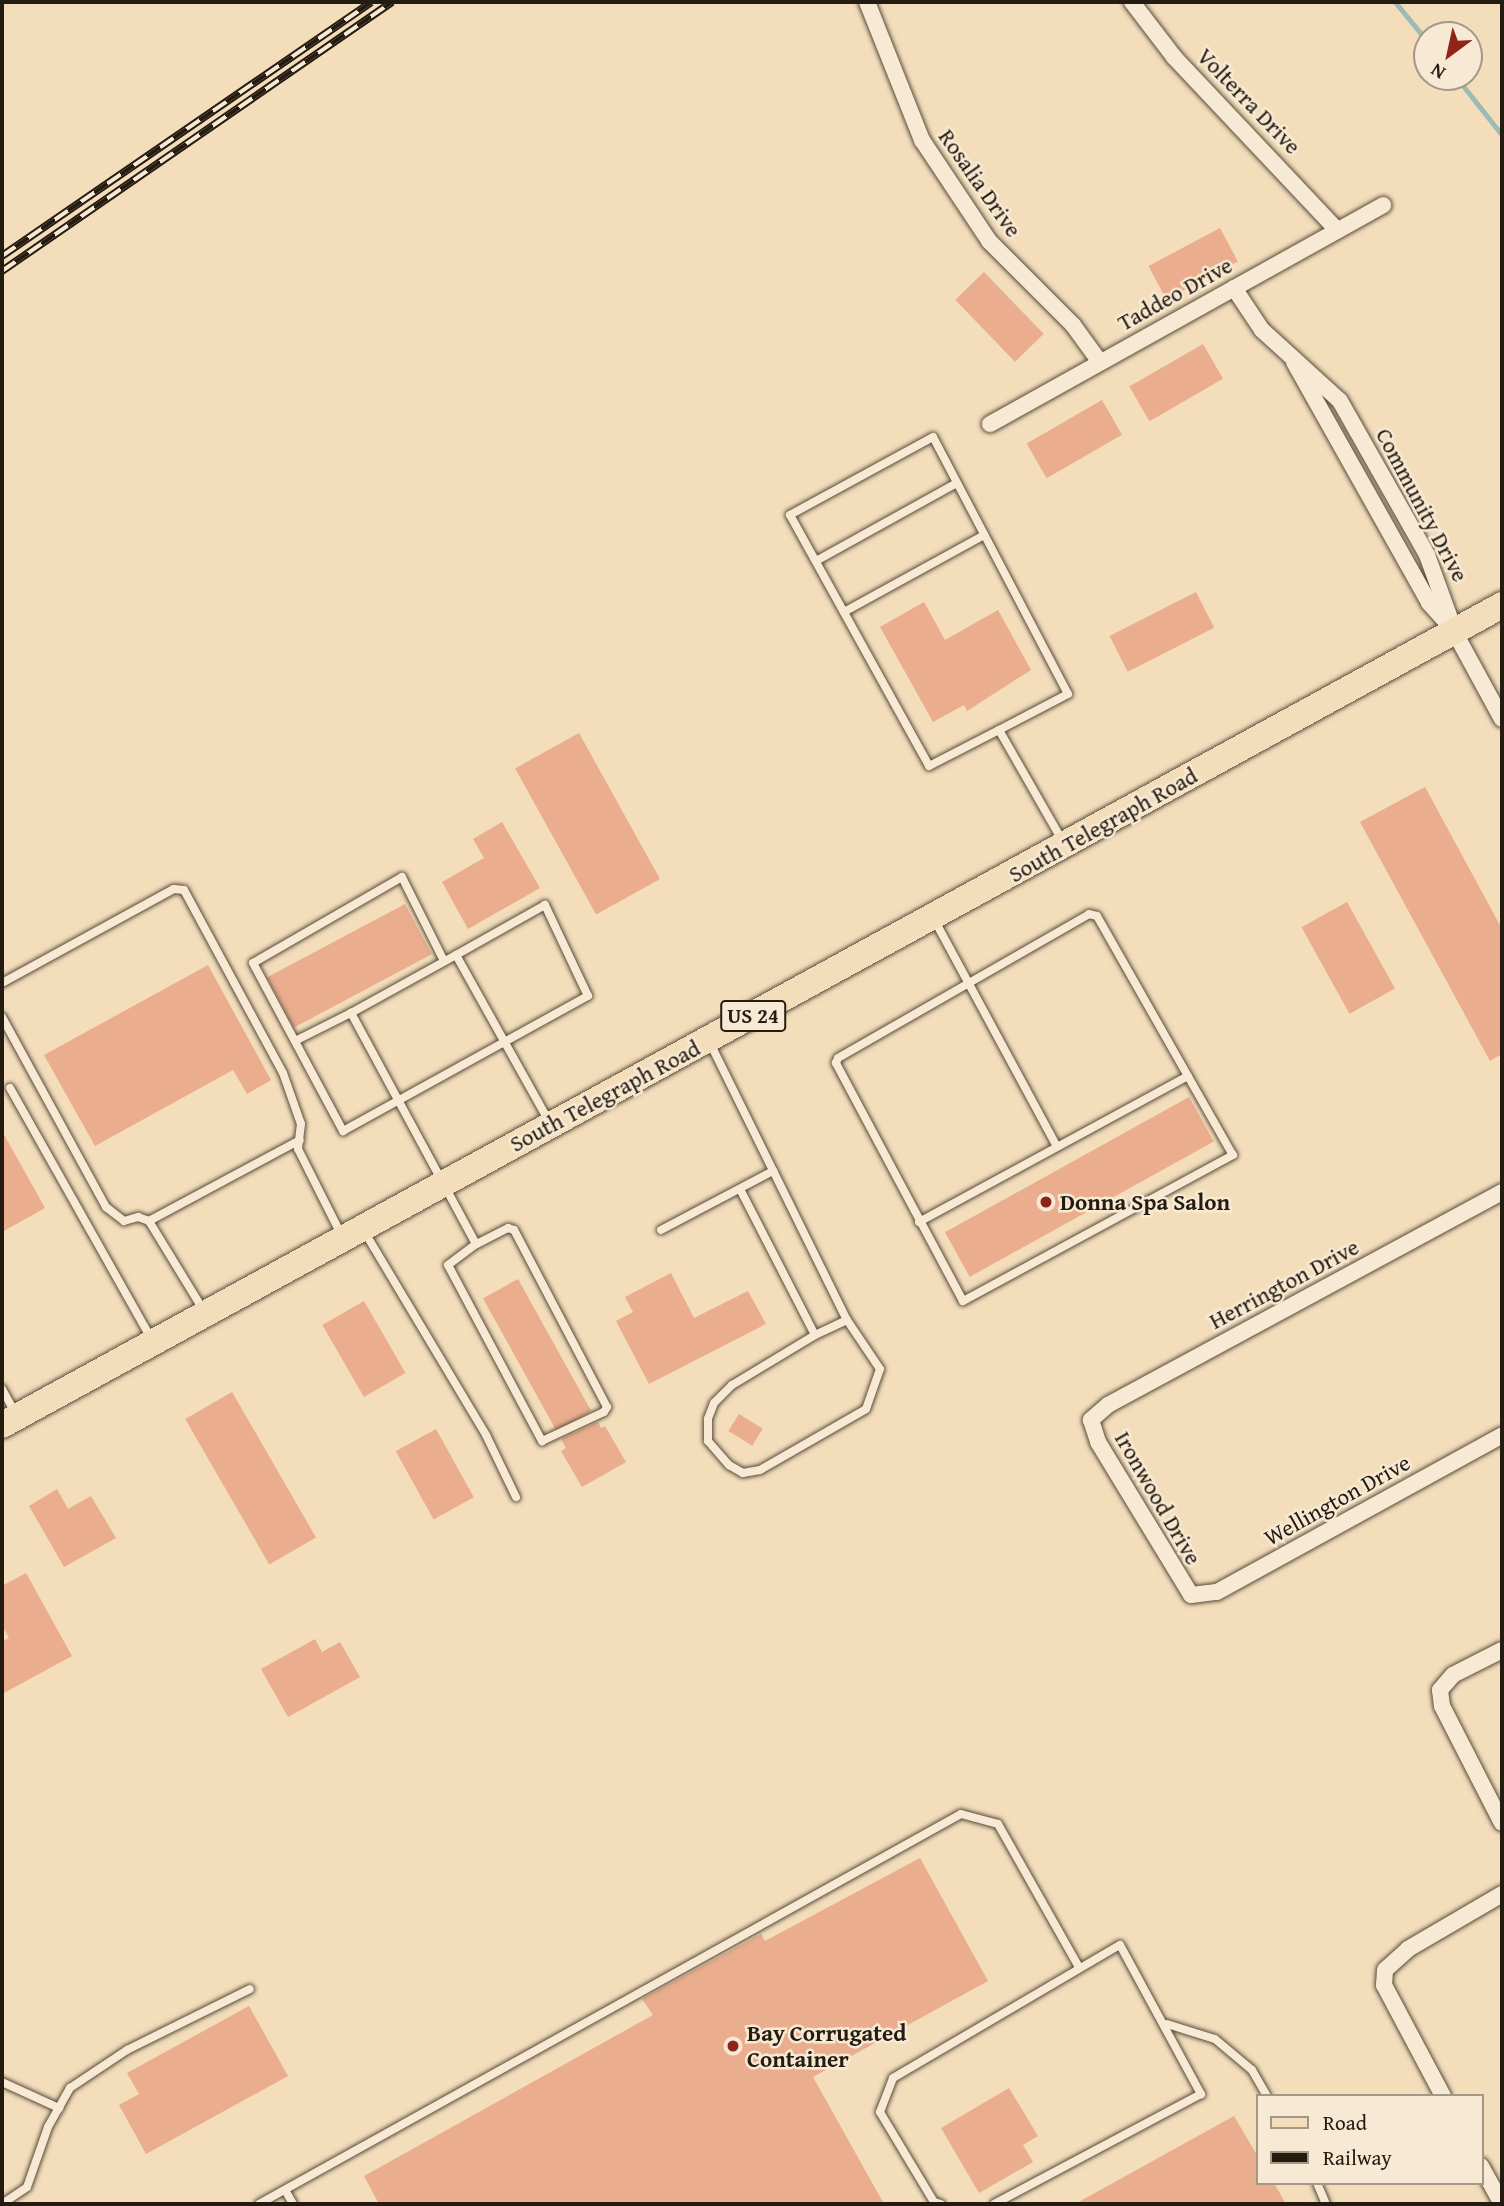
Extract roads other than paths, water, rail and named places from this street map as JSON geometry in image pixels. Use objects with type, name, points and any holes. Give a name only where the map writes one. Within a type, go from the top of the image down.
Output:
[{"type":"main road","name":"South Telegraph Road","points":[[10,1421],[1502,606]]},
{"type":"street","name":"Rosalia Drive","points":[[867,2],[922,141],[989,242],[1073,325],[1100,362]]},
{"type":"street","name":"Volterra Drive","points":[[1132,2],[1174,57],[1337,230]]},
{"type":"street","name":"Taddeo Drive","points":[[990,424],[1382,205]]},
{"type":"street","name":"Community Drive","points":[[1234,288],[1262,330],[1294,362],[1321,380],[1340,401],[1427,555],[1449,606],[1454,631]]},
{"type":"street","name":"Community Drive","points":[[1294,362],[1367,487],[1429,603],[1454,631]]},
{"type":"street","points":[[1454,631],[1502,719]]},
{"type":"street","name":"Herrington Drive","points":[[1091,1420],[1108,1405],[1502,1192]]},
{"type":"street","name":"Ironwood Drive","points":[[1091,1420],[1098,1442],[1191,1595]]},
{"type":"street","name":"Wellington Drive","points":[[1191,1595],[1217,1592],[1502,1435]]},
{"type":"street","points":[[1502,1650],[1463,1670],[1440,1690],[1442,1706],[1502,1823]]},
{"type":"street","points":[[1442,2094],[1384,1985],[1385,1970],[1408,1949],[1502,1895]]},
{"type":"street","points":[[1483,2170],[1502,2204]]},
{"type":"lane","points":[[933,437],[957,483],[1068,694],[929,766],[790,515],[933,437]]},
{"type":"lane","points":[[1367,487],[1384,477]]},
{"type":"lane","points":[[816,561],[957,483]]},
{"type":"lane","points":[[844,612],[984,535]]},
{"type":"lane","points":[[999,730],[1065,845]]},
{"type":"lane","points":[[295,1041],[351,1013],[545,905],[588,996],[343,1131],[253,963],[402,877],[444,961]]},
{"type":"lane","points":[[2,983],[174,889],[184,890],[283,1073],[301,1124],[298,1149],[479,1424],[516,1497]]},
{"type":"lane","points":[[1093,914],[1233,1155],[1217,1167],[967,1301],[960,1299],[836,1063],[838,1058],[970,985],[1093,914]]},
{"type":"lane","points":[[934,918],[1056,1145]]},
{"type":"lane","points":[[456,955],[551,1125]]},
{"type":"lane","points":[[351,1013],[476,1244]]},
{"type":"lane","points":[[2,1017],[106,1207],[124,1221],[149,1221],[300,1140]]},
{"type":"lane","points":[[709,1040],[847,1320],[880,1369],[866,1409],[760,1469],[743,1473],[729,1465],[708,1441],[708,1419],[714,1403],[732,1385],[815,1335],[847,1320]]},
{"type":"lane","points":[[919,1222],[1056,1145],[1188,1076]]},
{"type":"lane","points":[[10,1088],[154,1342]]},
{"type":"lane","points":[[661,1230],[773,1171]]},
{"type":"lane","points":[[740,1189],[815,1335]]},
{"type":"lane","points":[[149,1221],[206,1314]]},
{"type":"lane","points":[[508,1228],[514,1230],[607,1407],[604,1412],[542,1441],[448,1265],[476,1244],[508,1228]]},
{"type":"lane","points":[[2,1389],[10,1421]]},
{"type":"lane","points":[[259,2204],[961,1814],[998,1824],[1079,1967]]},
{"type":"lane","points":[[941,2204],[934,2202],[880,2112],[893,2078],[1120,1944],[1167,2024],[1201,2094],[994,2204]]},
{"type":"lane","points":[[2,2204],[27,2187],[59,2108],[70,2088],[127,2050],[250,1989]]},
{"type":"lane","points":[[1167,2024],[1215,2039],[1252,2070],[1265,2094]]},
{"type":"lane","points":[[2,2082],[59,2108]]},
{"type":"lane","points":[[1318,2185],[1326,2204]]},
{"type":"lane","points":[[285,2190],[293,2204]]},
{"type":"waterway","points":[[1395,2],[1413,24]]},
{"type":"waterway","points":[[1467,91],[1502,135]]},
{"type":"railway","points":[[2,256],[371,2]]},
{"type":"railway","points":[[2,271],[392,2]]},
{"type":"place","name":"Donna Spa Salon","points":[[1046,1202]]},
{"type":"place","name":"Bay Corrugated Container","points":[[733,2046]]}]
